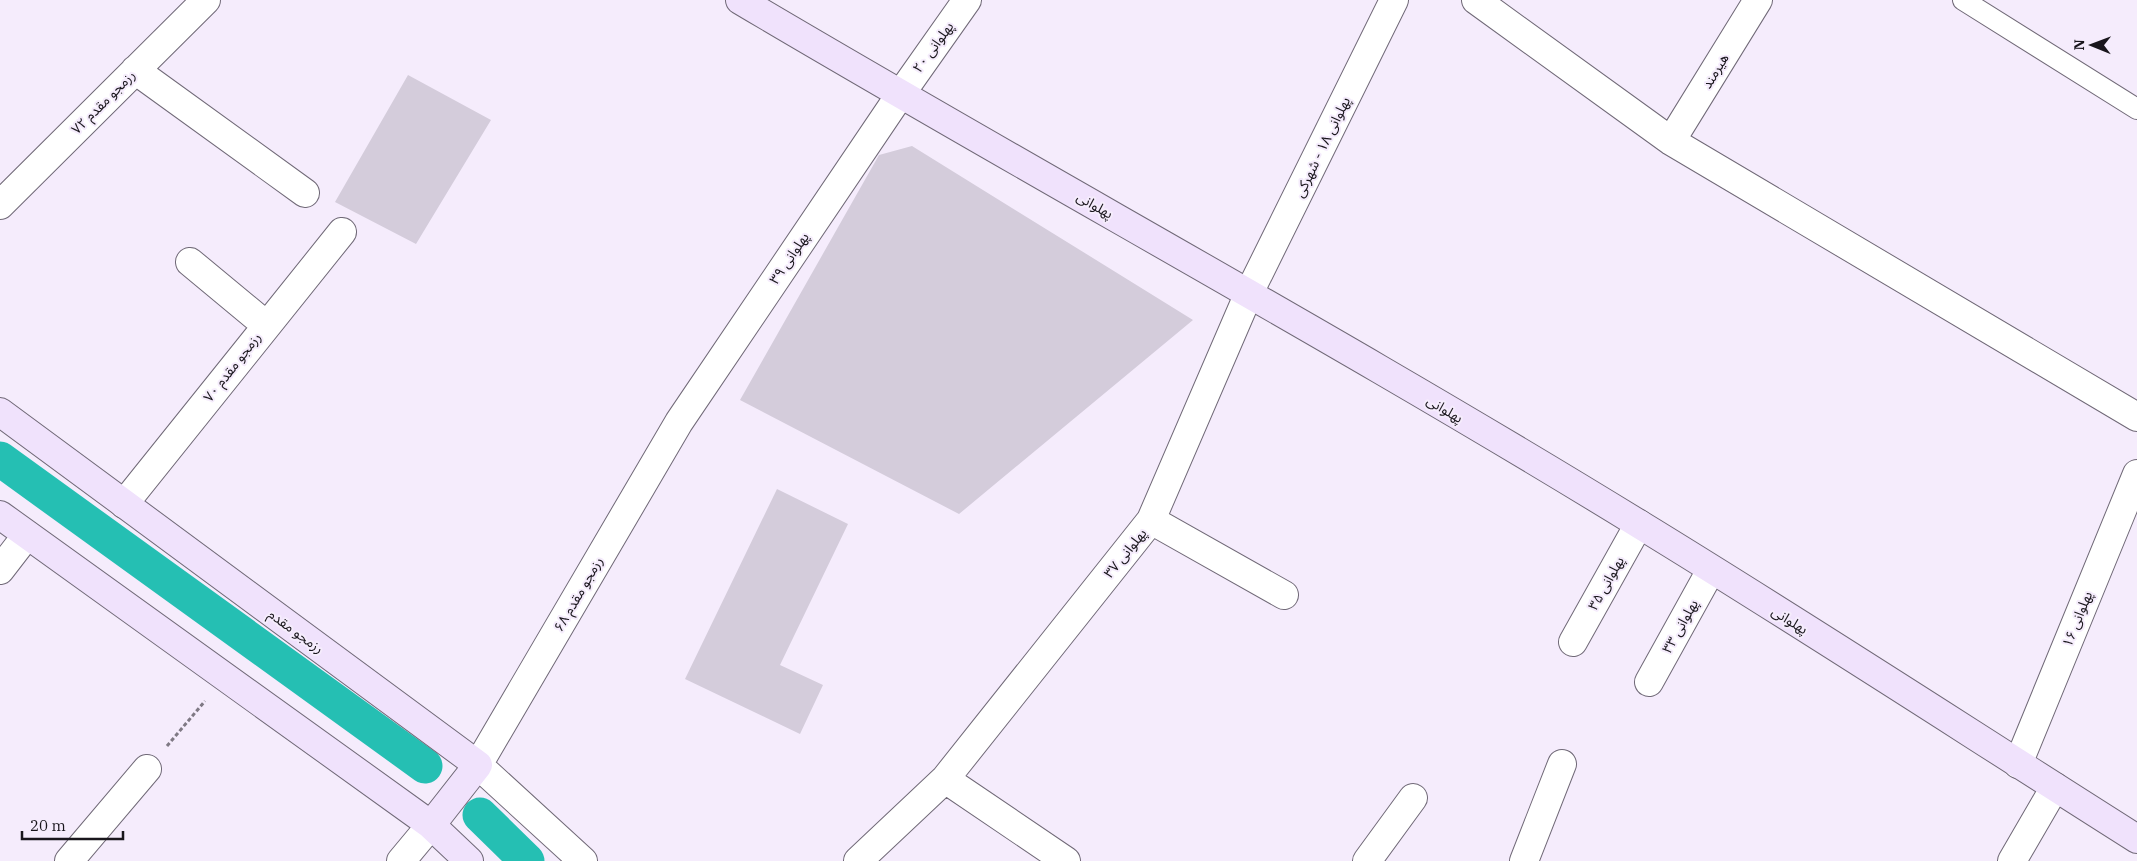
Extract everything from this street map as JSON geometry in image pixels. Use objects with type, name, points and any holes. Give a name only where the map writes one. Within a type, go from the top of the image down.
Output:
[{"type":"street","name":"رزمجو مقدم ۷۲","points":[[0,205],[206,0]]},
{"type":"street","name":"پهلوانی","points":[[740,0],[900,95],[1250,293],[1639,524],[2137,839]]},
{"type":"street","name":"پهلوانی ۲۰","points":[[900,95],[967,0]]},
{"type":"street","name":"پهلوانی ۱۸ - شهرکی","points":[[1250,293],[1394,0]]},
{"type":"street","points":[[1476,0],[1672,141],[2137,417]]},
{"type":"street","name":"هیرمند","points":[[1672,141],[1758,0]]},
{"type":"street","points":[[135,70],[305,193]]},
{"type":"street","name":"پهلوانی ۳۹","points":[[679,422],[900,95]]},
{"type":"street","name":"رزمجو مقدم ۷۰","points":[[124,504],[342,232]]},
{"type":"street","points":[[190,262],[266,325]]},
{"type":"street","name":"پهلوانی ۳۷","points":[[858,861],[944,779],[1151,520],[1250,293]]},
{"type":"street","name":"رزمجو مقدم","points":[[0,412],[478,765],[583,861]]},
{"type":"street","name":"رزمجو مقدم ۶۸","points":[[478,765],[679,422]]},
{"type":"street","name":"پهلوانی ۱۶","points":[[2018,764],[2137,474]]},
{"type":"street","points":[[0,515],[431,825],[469,861]]},
{"type":"street","points":[[1151,520],[1284,596]]},
{"type":"street","name":"پهلوانی ۳۵","points":[[1573,642],[1639,524]]},
{"type":"street","points":[[0,570],[27,535]]},
{"type":"street","name":"پهلوانی ۳۳","points":[[1648,682],[1711,570]]},
{"type":"street","points":[[1524,861],[1562,764]]},
{"type":"street","points":[[401,861],[478,765]]},
{"type":"street","points":[[69,861],[147,769]]},
{"type":"street","points":[[944,779],[1066,861]]},
{"type":"street","points":[[2012,861],[2055,787]]},
{"type":"street","points":[[1367,861],[1413,798]]},
{"type":"lane","points":[[1963,0],[2137,109]]},
{"type":"path","points":[[147,769],[226,677]]},
{"type":"building","points":[[408,75],[491,120],[416,244],[335,202]]},
{"type":"building","points":[[912,146],[1193,320],[959,514],[740,400],[879,155]]},
{"type":"building","points":[[777,489],[848,524],[780,665],[823,685],[800,734],[685,679]]},
{"type":"waterway","points":[[0,459],[425,766]]},
{"type":"waterway","points":[[480,815],[527,861]]}]
